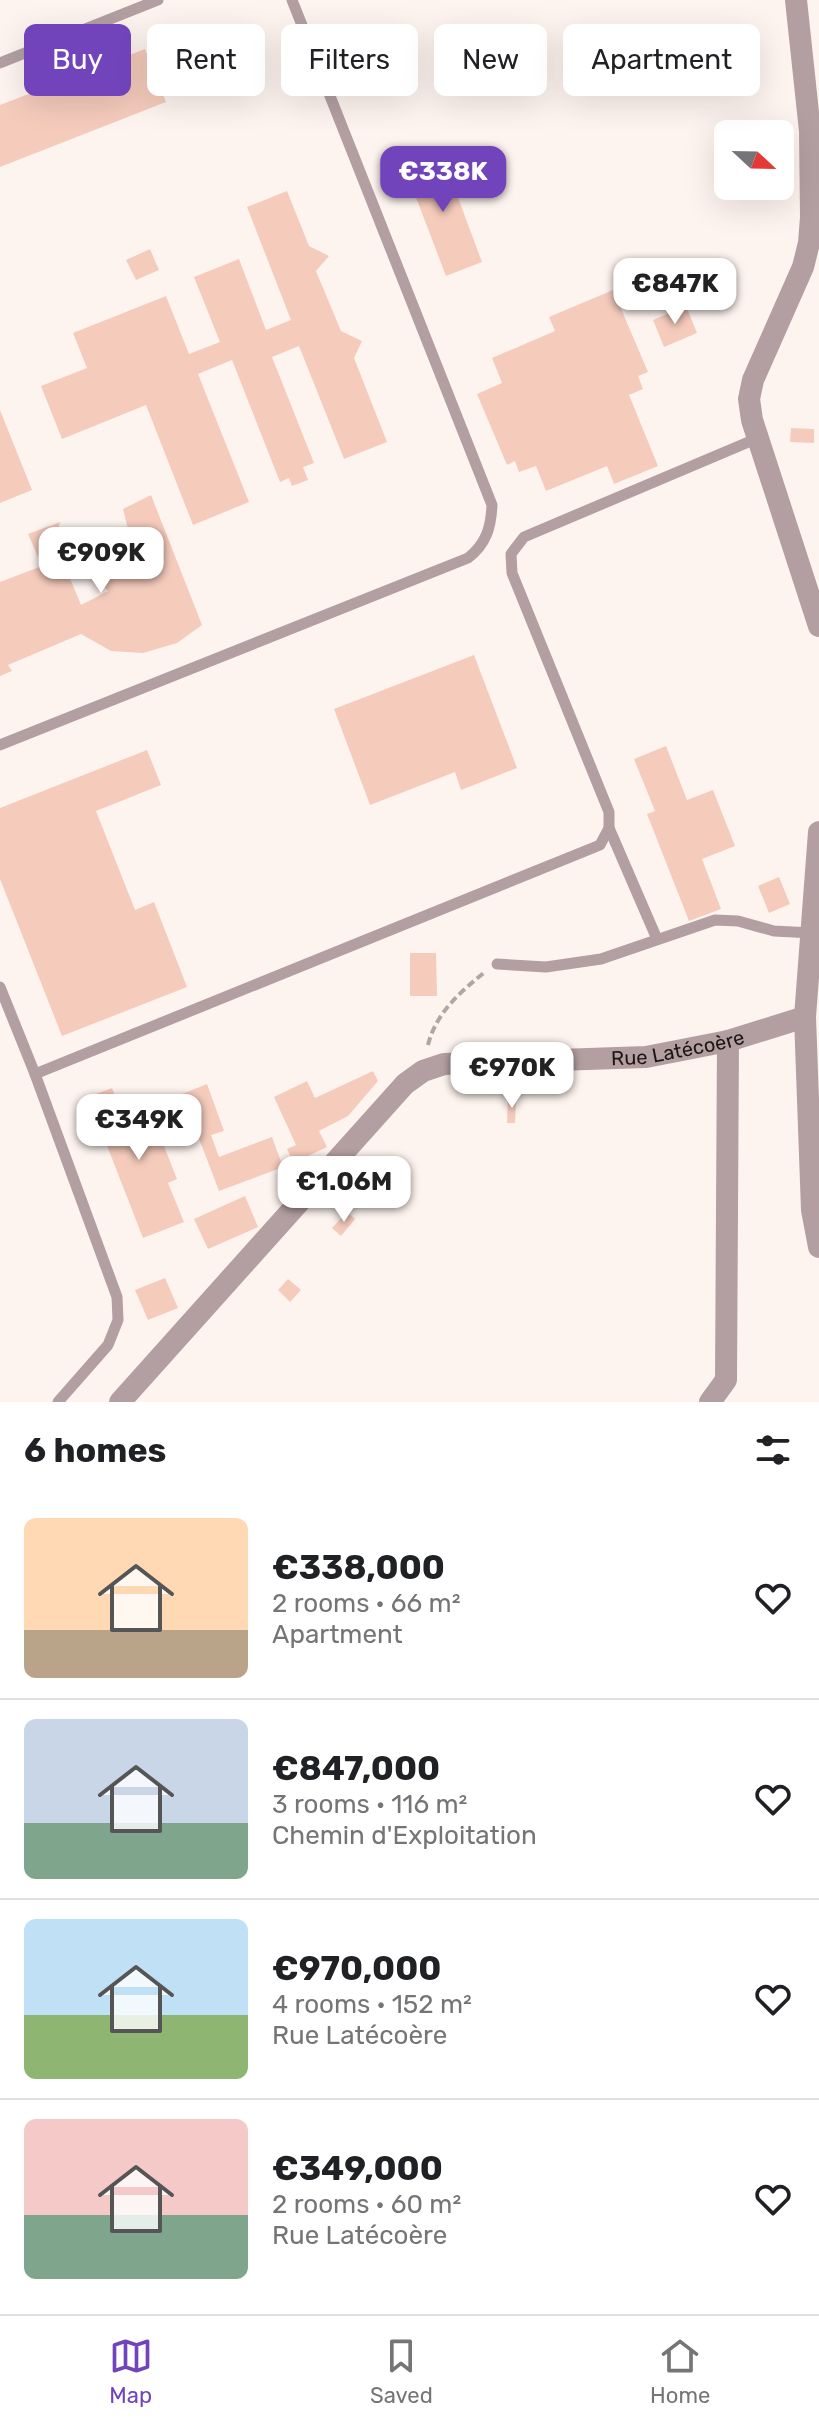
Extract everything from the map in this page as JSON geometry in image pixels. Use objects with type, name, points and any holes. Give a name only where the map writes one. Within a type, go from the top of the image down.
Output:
[{"type":"street","points":[[796,0],[810,131],[809,243],[803,267],[753,380],[749,399],[752,420],[819,626]]},
{"type":"street","points":[[819,832],[805,1017],[812,1210],[819,1247]]},
{"type":"street","name":"Rue Latécoère","points":[[120,1402],[405,1084],[423,1071],[444,1064],[646,1057],[728,1041],[805,1017]]},
{"type":"street","points":[[710,1402],[726,1380],[728,1041]]},
{"type":"lane","points":[[0,63],[158,0]]},
{"type":"lane","points":[[0,745],[468,558],[482,547],[491,523],[492,505],[292,0]]},
{"type":"lane","points":[[657,939],[609,828],[609,812],[512,573],[511,554],[524,537],[758,438]]},
{"type":"lane","points":[[35,1074],[600,845],[609,828]]},
{"type":"lane","points":[[497,964],[546,967],[601,959],[715,920],[738,921],[774,931],[812,933]]},
{"type":"lane","points":[[0,987],[117,1297],[118,1320],[108,1345],[58,1402]]},
{"type":"path","points":[[423,1071],[432,1029],[457,994],[497,964]]},
{"type":"building","points":[[145,49],[147,96],[164,96],[166,102],[0,167],[0,105],[24,96],[131,96],[131,54]]},
{"type":"building","points":[[441,152],[482,262],[446,276],[404,166]]},
{"type":"building","points":[[287,191],[309,246],[329,256],[316,271],[341,331],[362,341],[354,358],[387,442],[344,459],[299,346],[272,357],[314,463],[303,467],[308,480],[292,486],[289,478],[280,482],[232,360],[198,374],[249,502],[193,525],[146,405],[62,439],[41,386],[87,368],[73,333],[166,296],[189,354],[220,342],[194,277],[239,259],[266,330],[291,320],[247,207]]},
{"type":"building","points":[[150,249],[159,270],[136,280],[126,260]]},
{"type":"building","points":[[613,290],[648,372],[638,376],[643,389],[629,395],[658,466],[614,484],[607,466],[546,491],[536,466],[519,472],[515,461],[507,465],[477,394],[502,383],[492,358],[555,331],[549,317]]},
{"type":"building","points":[[686,306],[697,333],[664,347],[653,320]]},
{"type":"building","points":[[0,410],[32,490],[0,503]]},
{"type":"building","points":[[791,428],[814,429],[814,443],[790,442]]},
{"type":"building","points":[[151,495],[202,625],[177,643],[143,653],[111,651],[81,634],[8,665],[12,671],[0,676],[0,582],[42,566],[28,534],[60,522],[55,542],[81,605],[108,591],[99,581],[99,553],[105,541],[128,529],[123,509]]},
{"type":"building","points":[[474,655],[517,768],[461,790],[455,772],[370,805],[334,709]]},
{"type":"building","points":[[666,746],[687,800],[713,790],[735,846],[702,859],[721,909],[689,921],[647,814],[655,811],[634,759]]},
{"type":"building","points":[[147,750],[161,785],[96,811],[135,910],[154,902],[187,987],[62,1036],[0,879],[0,808]]},
{"type":"building","points":[[779,877],[790,904],[769,913],[758,886]]},
{"type":"building","points":[[410,953],[436,953],[437,996],[410,996]]},
{"type":"building","points":[[373,1071],[378,1081],[348,1116],[319,1131],[327,1147],[302,1159],[305,1165],[298,1172],[287,1149],[296,1145],[274,1097],[307,1081],[315,1098]]},
{"type":"building","points":[[207,1084],[224,1131],[211,1135],[219,1157],[272,1137],[283,1167],[219,1191],[182,1094]]},
{"type":"building","points":[[112,1088],[117,1101],[131,1095],[142,1123],[153,1118],[177,1179],[168,1183],[184,1222],[143,1238],[88,1097]]},
{"type":"building","points":[[508,1098],[516,1098],[515,1123],[507,1123]]},
{"type":"building","points":[[245,1196],[258,1227],[208,1249],[194,1219]]},
{"type":"building","points":[[347,1212],[355,1219],[341,1236],[332,1228]]},
{"type":"building","points":[[165,1278],[178,1308],[148,1320],[135,1290]]},
{"type":"building","points":[[288,1279],[301,1290],[290,1302],[278,1290]]}]
